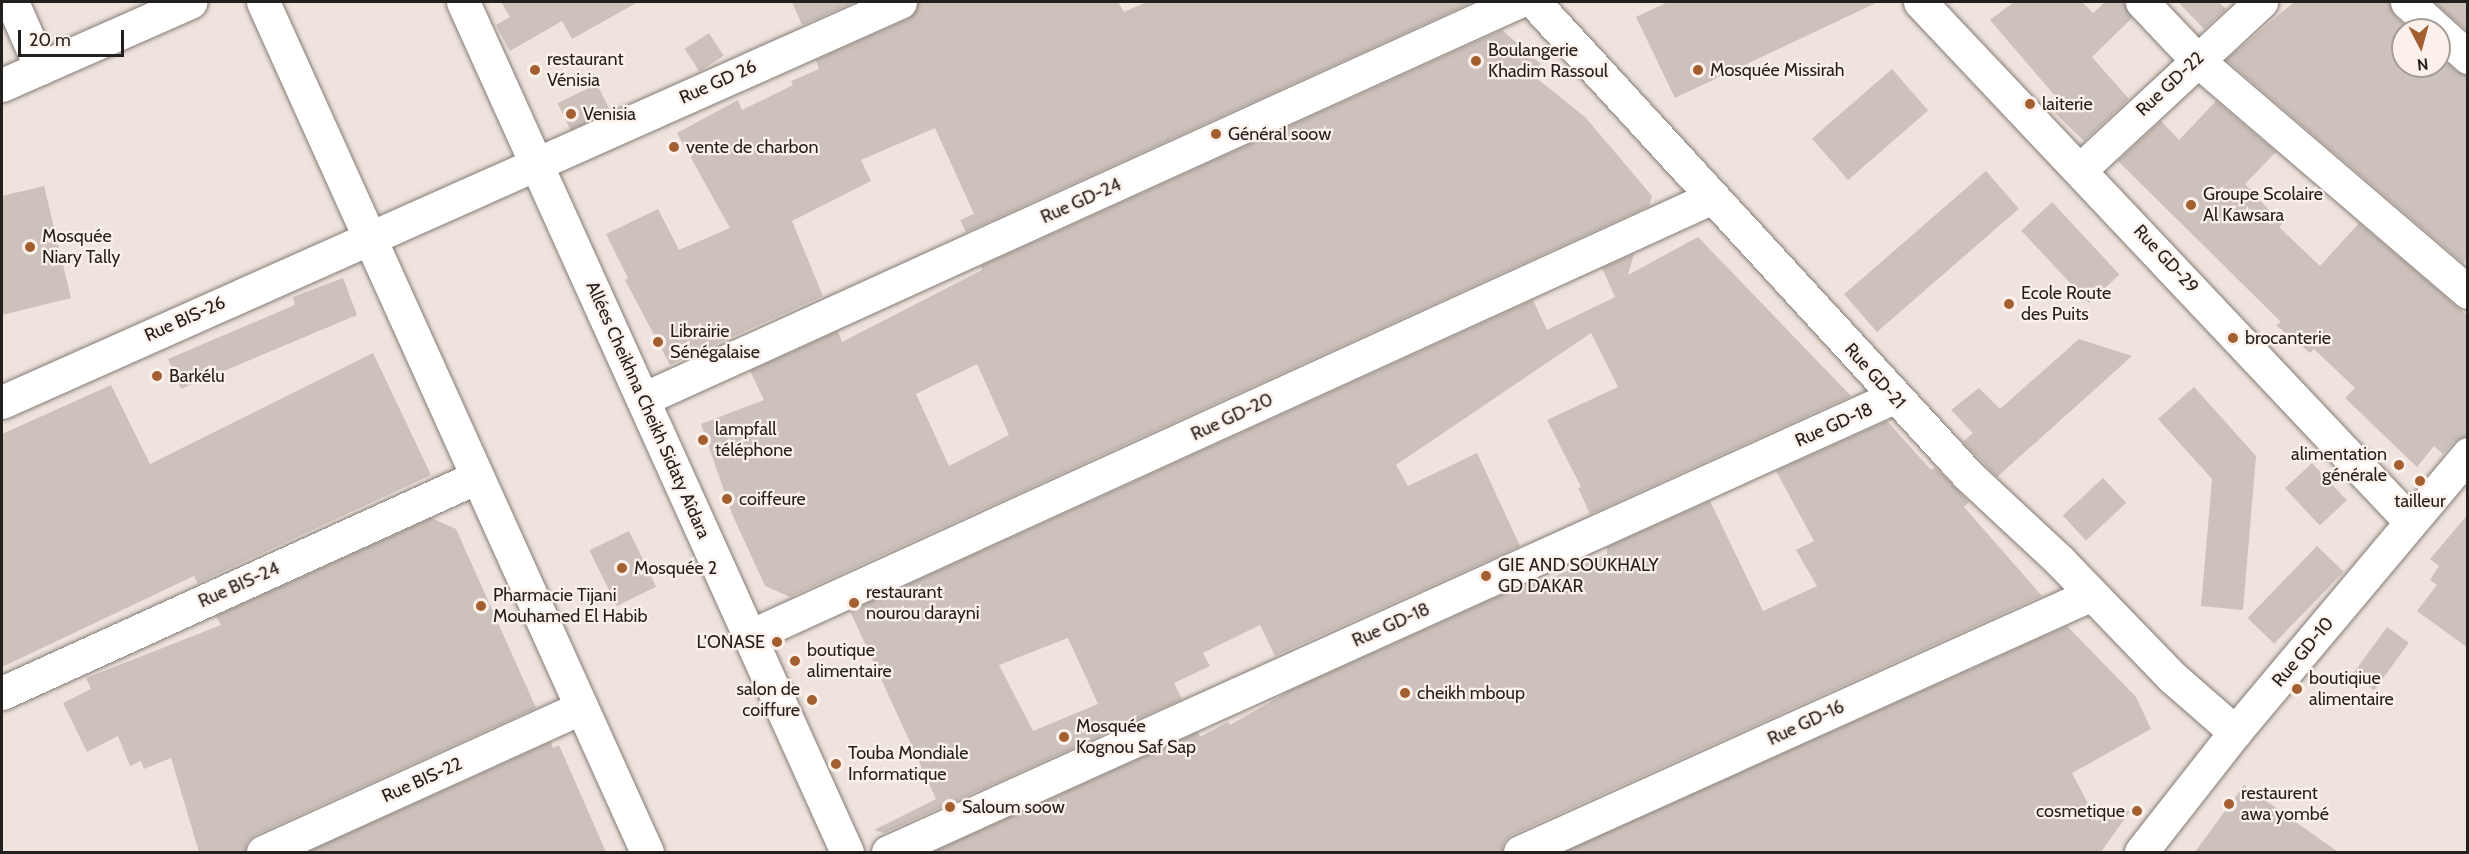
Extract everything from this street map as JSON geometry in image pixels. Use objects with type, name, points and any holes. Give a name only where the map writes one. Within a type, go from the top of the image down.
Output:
[{"type":"street","points":[[12,2],[41,68]]},
{"type":"street","points":[[2,86],[190,2]]},
{"type":"street","points":[[263,2],[646,852]]},
{"type":"street","name":"Allées Cheikhna Cheikh Sidaty Aîdara","points":[[463,2],[524,168],[643,399],[847,852]]},
{"type":"street","name":"Rue GD 26","points":[[399,223],[900,2]]},
{"type":"street","name":"Rue GD-29","points":[[1920,2],[2081,169],[2409,520]]},
{"type":"street","points":[[2142,2],[2196,59],[2468,292]]},
{"type":"street","name":"Rue GD-22","points":[[2081,169],[2196,59],[2261,2]]},
{"type":"street","points":[[2407,2],[2425,18]]},
{"type":"street","name":"Rue GD-21","points":[[1539,4],[1894,397],[1969,476],[2092,594],[2172,677],[2235,732]]},
{"type":"street","name":"Rue GD-24","points":[[643,399],[1539,4]]},
{"type":"street","points":[[2451,41],[2468,57]]},
{"type":"street","name":"Rue GD-20","points":[[750,636],[1713,197]]},
{"type":"street","name":"Rue BIS-26","points":[[2,402],[399,223]]},
{"type":"street","name":"Rue GD-18","points":[[888,852],[1894,397]]},
{"type":"street","name":"Rue GD-10","points":[[2141,852],[2235,732],[2409,520],[2468,454]]},
{"type":"street","name":"Rue BIS-24","points":[[2,693],[477,477]]},
{"type":"street","name":"Rue GD-16","points":[[1520,852],[2092,594]]},
{"type":"street","name":"Rue BIS-22","points":[[263,852],[582,708]]},
{"type":"building","points":[[501,2],[638,2],[572,39],[562,21],[510,51],[496,25],[510,17]]},
{"type":"building","points":[[792,2],[855,2],[802,25]]},
{"type":"building","points":[[918,2],[1118,2],[1124,12],[1147,2],[1473,2],[966,232],[960,220],[974,214],[935,128],[861,160],[871,181],[792,221],[823,296],[670,365],[625,280],[628,278],[606,234],[658,209],[679,250],[730,228],[677,133],[738,100],[742,110],[793,85],[791,81],[819,69],[816,60],[908,19],[915,12]]},
{"type":"building","name":"Mosquée Missirah","points":[[1668,2],[1878,2],[1675,98],[1636,17]]},
{"type":"building","points":[[2014,2],[2082,2],[2093,13],[2105,2],[2124,2],[2132,18],[2092,57],[2129,99],[2084,141],[2054,112],[2062,104],[1990,20]]},
{"type":"building","points":[[2178,2],[2219,2],[2226,9],[2204,29]]},
{"type":"building","points":[[2294,2],[2389,2],[2397,18],[2391,18],[2391,78],[2451,78],[2451,67],[2468,75],[2468,258],[2463,263],[2226,60]]},
{"type":"building","points":[[2434,2],[2468,2],[2468,31],[2451,17]]},
{"type":"building","points":[[1502,30],[1541,64],[1529,72],[1586,118],[1652,196],[1649,206],[790,597],[765,586],[732,514],[701,424],[764,400],[750,371],[838,331],[842,342],[982,270],[981,266]],"holes":[[[977,364],[1009,435],[949,466],[916,394]]]},
{"type":"building","points":[[709,33],[724,56],[699,71],[685,49]]},
{"type":"building","points":[[1892,69],[1928,111],[1848,180],[1812,139]]},
{"type":"building","points":[[597,84],[610,111],[571,130],[557,103]]},
{"type":"building","points":[[2216,101],[2276,152],[2245,184],[2282,224],[2279,227],[2320,266],[2359,223],[2468,316],[2468,436],[2454,442],[2443,454],[2434,446],[2417,467],[2345,398],[2355,388],[2314,349],[2310,353],[2276,325],[2281,322],[2118,161],[2161,121],[2179,140]]},
{"type":"building","points":[[1986,171],[2019,209],[1877,332],[1844,294]]},
{"type":"building","name":"Mosquée Niary Tally","points":[[44,186],[71,298],[2,315],[2,196]]},
{"type":"building","points":[[2052,202],[2120,274],[2089,303],[2021,231]]},
{"type":"building","points":[[1698,237],[1851,396],[1590,514],[1578,488],[1581,487],[1547,420],[1618,387],[1591,333],[1396,465],[1408,486],[1477,453],[1520,546],[1275,656],[1260,625],[1203,653],[1210,666],[1174,683],[1182,699],[884,833],[874,830],[936,799],[850,611],[1533,300],[1547,330],[1615,297],[1602,268],[1634,254],[1628,275]],"holes":[[[1068,638],[1098,704],[1033,731],[999,665]]]},
{"type":"building","points":[[343,278],[357,315],[181,389],[168,359],[295,305],[293,297]]},
{"type":"building","points":[[2079,339],[2132,356],[1997,477],[1963,442],[1973,433],[1951,410],[1979,388],[2000,409]]},
{"type":"building","points":[[373,353],[431,475],[198,583],[194,576],[2,667],[2,434],[111,385],[150,464]]},
{"type":"building","points":[[2194,387],[2256,456],[2243,610],[2201,606],[2212,479],[2158,419]]},
{"type":"building","points":[[1887,421],[1931,470],[1935,467],[1969,502],[1964,507],[2042,596],[1512,835],[1504,842],[1502,852],[933,852],[1198,732],[1200,737],[1228,722],[1230,725],[1291,690],[1535,580],[1537,584],[1607,554],[1607,547],[1710,501],[1763,611],[1817,586],[1796,550],[1814,541],[1776,471]]},
{"type":"building","points":[[2312,463],[2347,500],[2320,526],[2285,488]]},
{"type":"building","points":[[2103,478],[2126,503],[2086,540],[2063,516]]},
{"type":"building","points":[[2468,514],[2468,648],[2417,611],[2437,585],[2430,580],[2439,566],[2430,559]]},
{"type":"building","points":[[431,518],[456,529],[536,708],[255,835],[247,842],[245,852],[199,852],[171,758],[144,769],[141,761],[130,766],[118,736],[87,752],[63,703],[91,689],[86,678],[221,625],[216,616]]},
{"type":"building","name":"Mosquée 2","points":[[629,531],[656,587],[617,606],[589,550]]},
{"type":"building","points":[[2317,546],[2344,572],[2274,644],[2248,618]]},
{"type":"building","points":[[2067,626],[2136,697],[2151,729],[2072,773],[2097,821],[2131,810],[2101,852],[1564,852]]},
{"type":"building","points":[[2387,627],[2409,643],[2374,691],[2352,675]]},
{"type":"building","points":[[551,742],[553,748],[559,745],[606,852],[307,852]]},
{"type":"building","points":[[2244,785],[2338,852],[2195,852]]},
{"type":"place","name":"Boulangerie Khadim Rassoul","points":[[1476,61]]},
{"type":"place","name":"restaurant Vénisia","points":[[535,70]]},
{"type":"place","name":"Mosquée Missirah","points":[[1698,70]]},
{"type":"place","name":"laiterie","points":[[2030,104]]},
{"type":"place","name":"Venisia","points":[[571,114]]},
{"type":"place","name":"Général soow","points":[[1216,134]]},
{"type":"place","name":"vente de charbon","points":[[674,147]]},
{"type":"place","name":"Groupe Scolaire Al Kawsara","points":[[2191,205]]},
{"type":"place","name":"Mosquée Niary Tally","points":[[30,247]]},
{"type":"place","name":"Ecole Route des Puits","points":[[2009,304]]},
{"type":"place","name":"brocanterie","points":[[2233,338]]},
{"type":"place","name":"Librairie Sénégalaise","points":[[658,342]]},
{"type":"place","name":"Barkélu","points":[[157,376]]},
{"type":"place","name":"lampfall téléphone","points":[[703,440]]},
{"type":"place","name":"alimentation générale","points":[[2399,465]]},
{"type":"place","name":"tailleur","points":[[2420,481]]},
{"type":"place","name":"coiffeure","points":[[727,499]]},
{"type":"place","name":"Mosquée 2","points":[[622,568]]},
{"type":"place","name":"GIE AND SOUKHALY GD DAKAR","points":[[1486,576]]},
{"type":"place","name":"restaurant nourou darayni","points":[[854,603]]},
{"type":"place","name":"Pharmacie Tijani Mouhamed El Habib","points":[[481,606]]},
{"type":"place","name":"L'ONASE","points":[[777,642]]},
{"type":"place","name":"boutique alimentaire","points":[[795,661]]},
{"type":"place","name":"boutiqiue alimentaire","points":[[2297,689]]},
{"type":"place","name":"cheikh mboup","points":[[1405,693]]},
{"type":"place","name":"salon de coiffure","points":[[812,700]]},
{"type":"place","name":"Mosquée Kognou Saf Sap","points":[[1064,737]]},
{"type":"place","name":"Touba Mondiale Informatique","points":[[836,764]]},
{"type":"place","name":"restaurent awa yombé","points":[[2229,804]]},
{"type":"place","name":"Saloum soow","points":[[950,807]]},
{"type":"place","name":"cosmetique","points":[[2137,811]]}]
